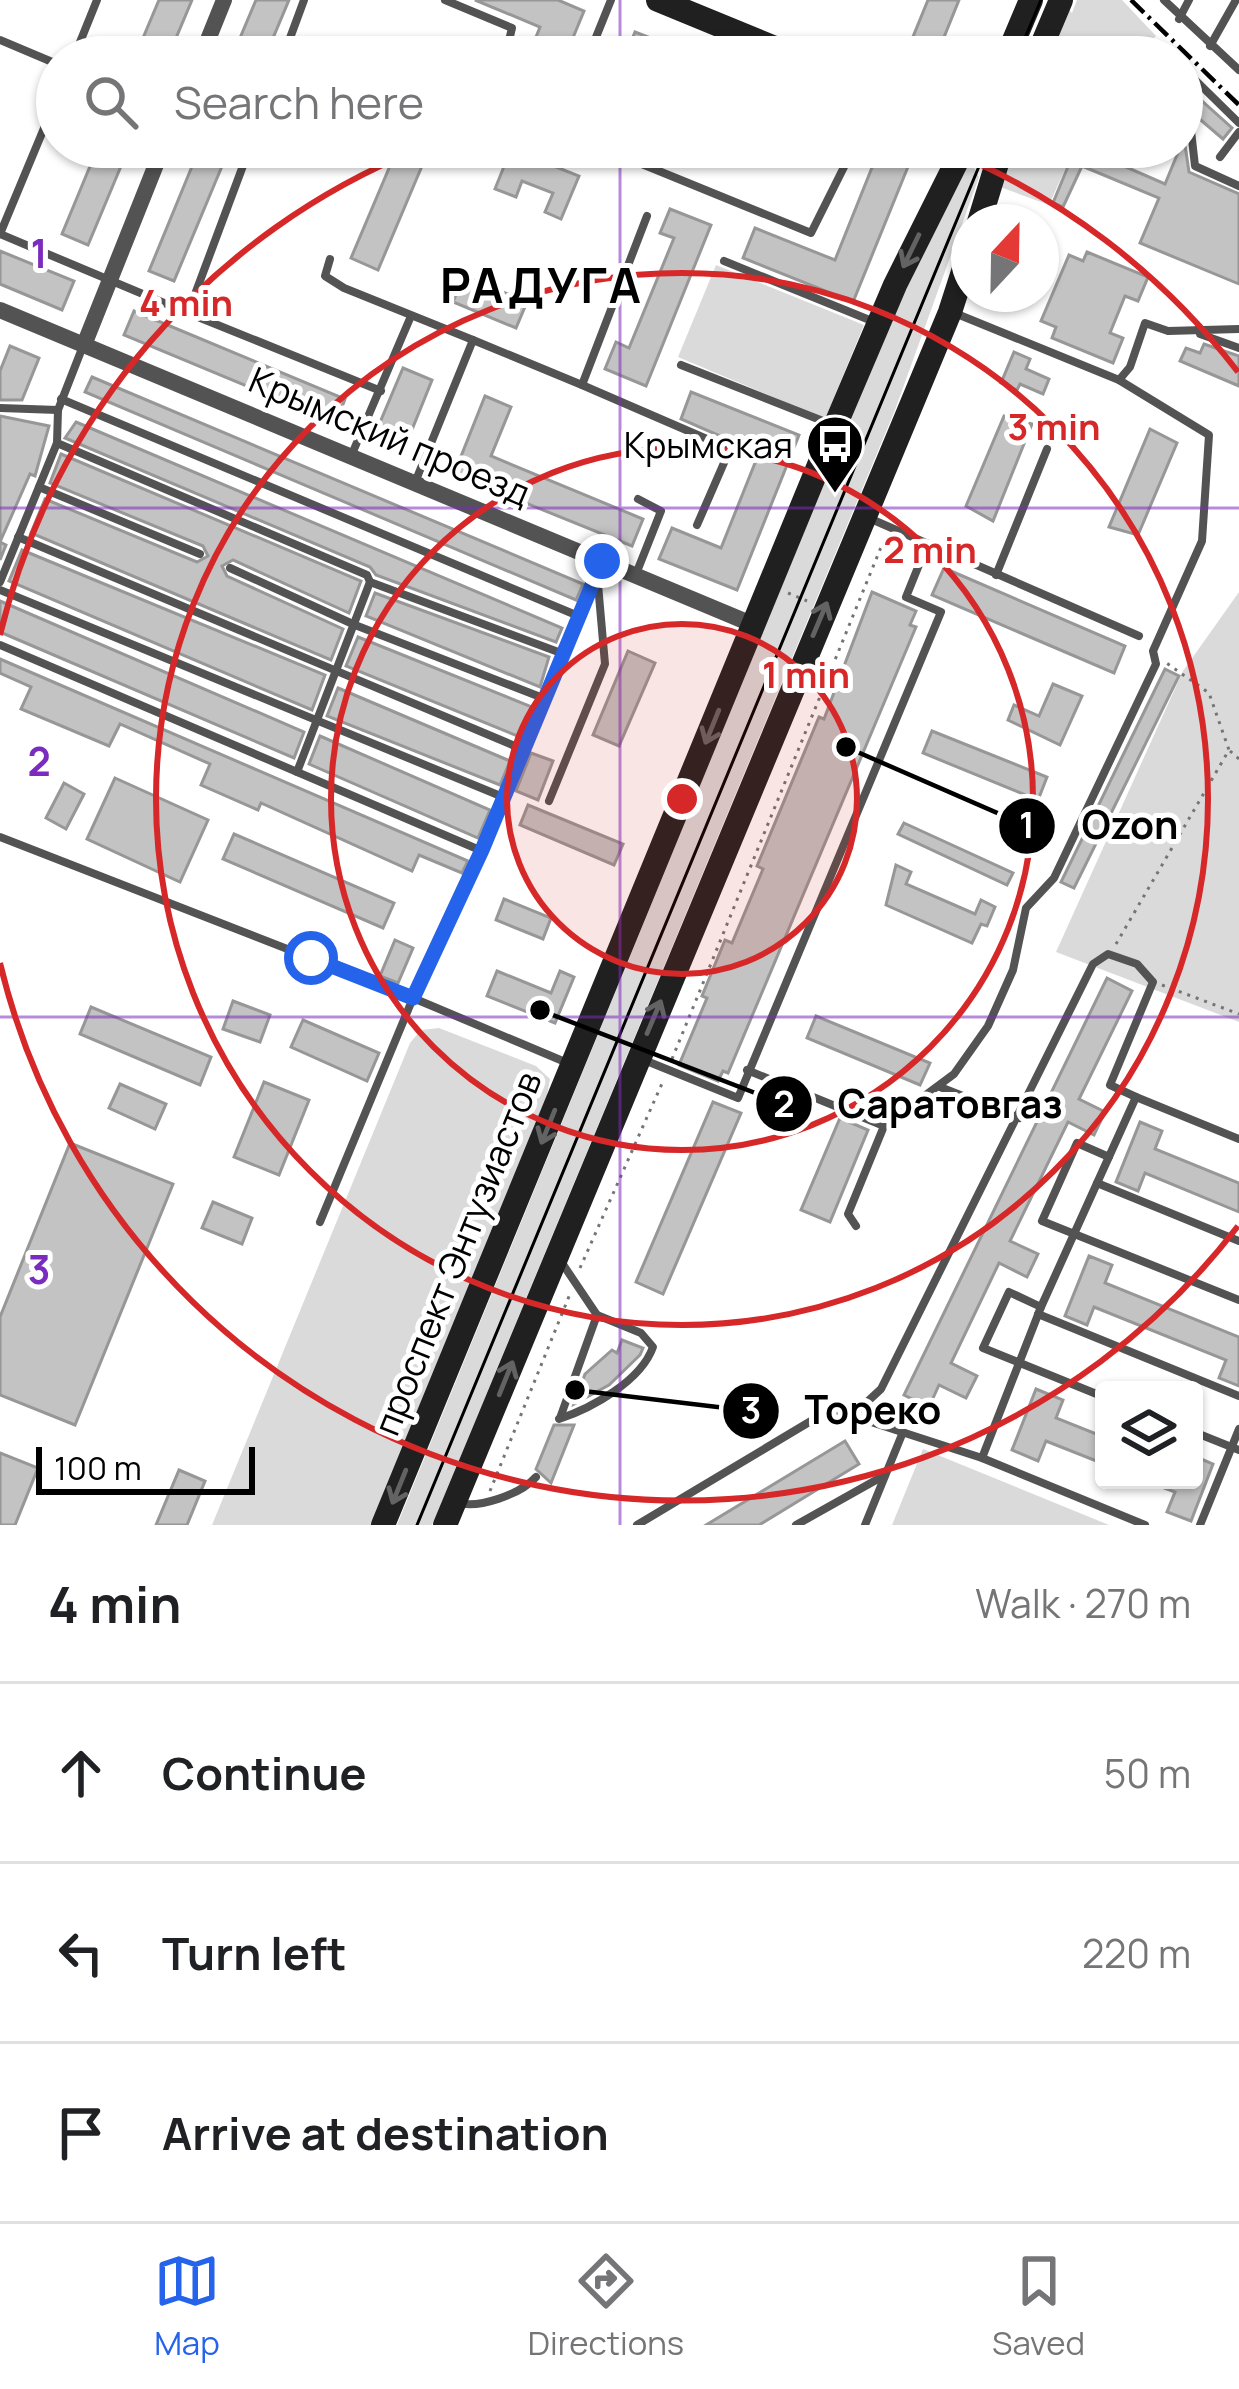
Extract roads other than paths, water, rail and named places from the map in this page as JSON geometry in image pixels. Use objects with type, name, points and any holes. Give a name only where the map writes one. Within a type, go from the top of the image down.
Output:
[{"type":"main road","points":[[658,0],[746,36]]},
{"type":"main road","points":[[1016,36],[1031,0]]},
{"type":"main road","points":[[1046,36],[1061,0]]},
{"type":"main road","name":"проспект Энтузиастов","points":[[383,1525],[878,324],[954,168]]},
{"type":"main road","points":[[985,204],[996,168]]},
{"type":"main road","points":[[450,1513],[951,309]]},
{"type":"street","points":[[209,36],[224,0]]},
{"type":"street","points":[[83,345],[155,168]]},
{"type":"street","name":"Крымский проезд","points":[[0,310],[352,454],[599,566],[635,575],[754,625]]},
{"type":"lane","points":[[82,36],[97,0]]},
{"type":"lane","points":[[291,36],[304,0]]},
{"type":"lane","points":[[445,0],[512,28],[510,36]]},
{"type":"lane","points":[[596,36],[611,0]]},
{"type":"lane","points":[[1164,0],[1199,36]]},
{"type":"lane","points":[[1179,19],[1189,0]]},
{"type":"lane","points":[[1210,46],[1236,0]]},
{"type":"lane","points":[[0,40],[36,55]]},
{"type":"lane","points":[[1203,40],[1239,70]]},
{"type":"lane","points":[[1203,88],[1239,123]]},
{"type":"lane","points":[[1220,157],[1239,132]]},
{"type":"lane","points":[[36,147],[0,234],[107,283],[381,391]]},
{"type":"lane","points":[[188,313],[242,168]]},
{"type":"lane","points":[[652,168],[811,232],[843,168]]},
{"type":"lane","points":[[1199,168],[1239,186]]},
{"type":"lane","points":[[582,385],[647,216]]},
{"type":"lane","points":[[331,259],[325,276],[730,449],[697,525]]},
{"type":"lane","points":[[724,261],[878,324]]},
{"type":"lane","points":[[856,1226],[848,1214],[884,1126],[938,1086],[988,1026],[1013,970],[1026,908],[1054,878],[1156,664],[1154,654],[1202,541],[1209,435],[1119,380],[950,312]]},
{"type":"lane","points":[[352,454],[411,316]]},
{"type":"lane","points":[[1119,380],[1130,368],[1145,323],[1168,331],[1239,329]]},
{"type":"lane","points":[[1199,328],[1200,334],[1239,348]]},
{"type":"lane","points":[[415,482],[473,340]]},
{"type":"lane","points":[[83,345],[58,410],[57,443],[0,586],[503,797]]},
{"type":"lane","points":[[681,365],[836,426]]},
{"type":"lane","points":[[62,399],[576,615]]},
{"type":"lane","points":[[0,408],[58,410]]},
{"type":"lane","points":[[57,443],[367,575],[370,582],[356,626],[297,772]]},
{"type":"lane","points":[[996,575],[1047,449]]},
{"type":"lane","points":[[38,488],[200,554]]},
{"type":"lane","points":[[635,575],[661,511],[638,499]]},
{"type":"lane","points":[[864,516],[1139,636]]},
{"type":"lane","points":[[18,537],[522,749]]},
{"type":"lane","points":[[637,1058],[738,1097],[941,612],[906,597],[927,545]]},
{"type":"lane","points":[[320,1222],[599,566]]},
{"type":"lane","points":[[549,801],[605,664],[599,566]]},
{"type":"lane","points":[[230,568],[356,626],[543,698]]},
{"type":"lane","points":[[370,582],[561,653]]},
{"type":"lane","points":[[0,645],[482,850]]},
{"type":"lane","points":[[0,836],[573,1066]]},
{"type":"lane","points":[[853,1415],[881,1389],[1093,964],[1108,955],[1137,964],[1154,982],[1110,1085],[1239,1138]]},
{"type":"lane","points":[[747,1070],[884,1126]]},
{"type":"lane","points":[[938,1086],[1019,1118]]},
{"type":"lane","points":[[982,1458],[1017,1363],[1136,1097]]},
{"type":"lane","points":[[1109,1157],[1076,1143],[1042,1221],[1239,1300]]},
{"type":"lane","points":[[1096,1183],[1239,1241]]},
{"type":"lane","points":[[556,1258],[568,1263],[597,1315],[641,1333],[653,1347],[647,1364],[585,1410],[559,1419],[597,1315]]},
{"type":"lane","points":[[1095,1393],[983,1348],[1009,1292],[1040,1311],[1239,1396]]},
{"type":"lane","points":[[637,1525],[831,1409],[982,1458],[1145,1525]]},
{"type":"lane","points":[[1200,1525],[1239,1429]]},
{"type":"lane","points":[[865,1525],[903,1432]]},
{"type":"lane","points":[[1203,1436],[1235,1448]]},
{"type":"lane","points":[[796,1525],[885,1475]]},
{"type":"lane","points":[[450,1513],[526,1488],[536,1477]]},
{"type":"tram line","points":[[1026,36],[1041,0]]},
{"type":"tram line","points":[[417,1525],[978,168]]},
{"type":"railway","points":[[1131,0],[1168,36]]},
{"type":"railway","points":[[1203,70],[1239,105]]},
{"type":"place","name":"Крымская","points":[[835,495]]},
{"type":"place","name":"Ozon","points":[[846,747]]},
{"type":"place","name":"Саратовгаз","points":[[540,1010]]},
{"type":"place","name":"Тореко","points":[[575,1390]]},
{"type":"district","name":"РАДУГА","points":[[542,284]]}]
